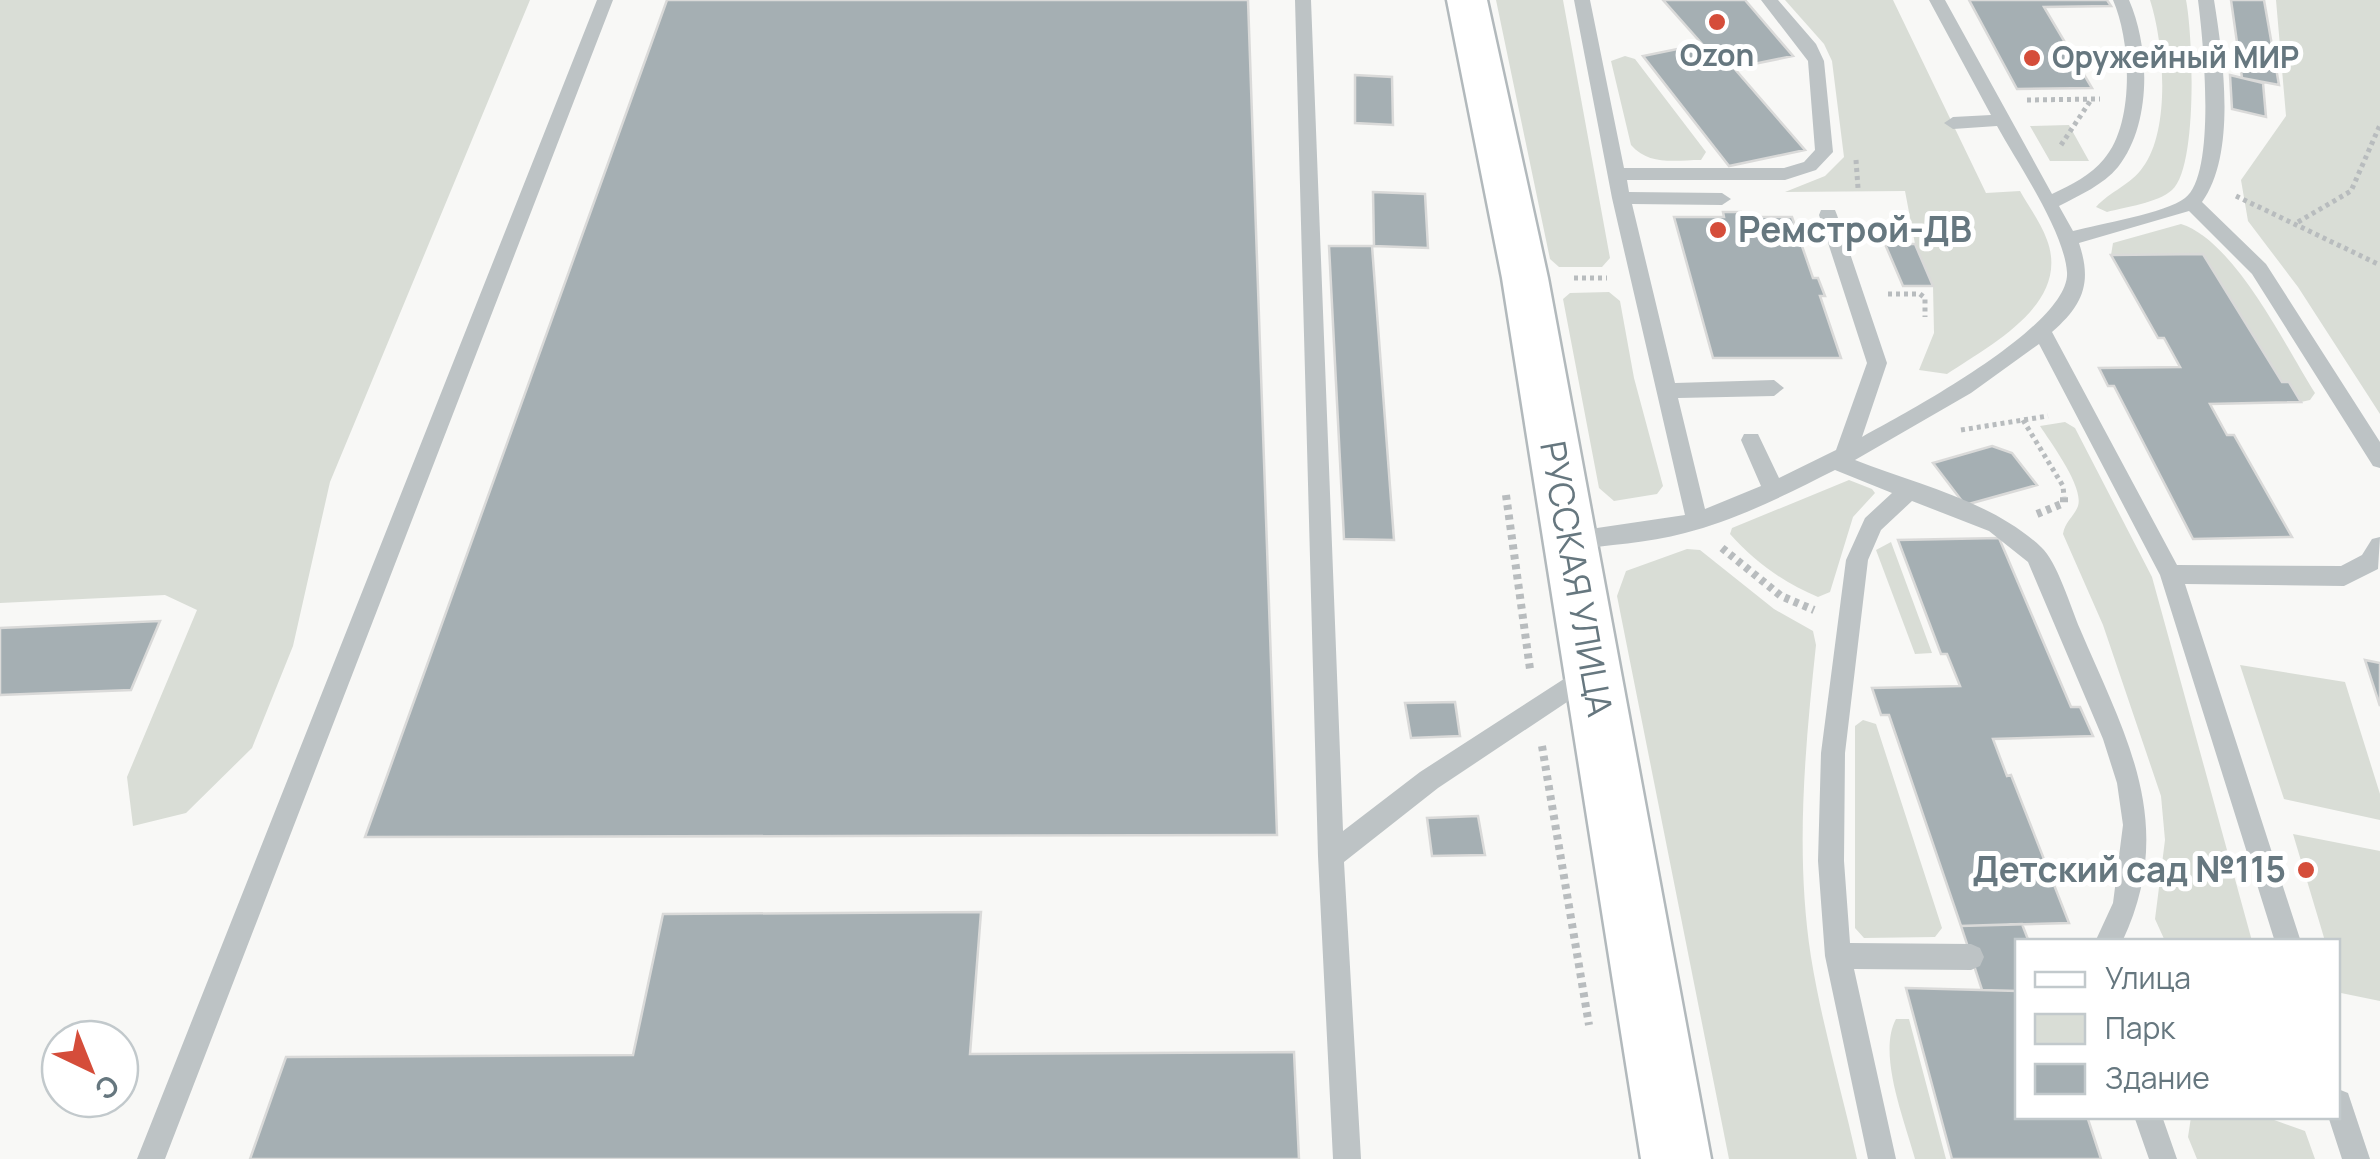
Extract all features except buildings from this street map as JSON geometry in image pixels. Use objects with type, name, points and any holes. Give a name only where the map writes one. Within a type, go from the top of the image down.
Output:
[{"type":"main road","name":"РУССКАЯ УЛИЦА","points":[[1466,0],[1521,259],[1676,1159]]},
{"type":"lane","points":[[151,1159],[605,0]]},
{"type":"lane","points":[[1303,0],[1331,856],[1347,1159]]},
{"type":"lane","points":[[1582,0],[1621,198],[1697,521]]},
{"type":"lane","points":[[1616,174],[1786,174],[1810,166],[1824,152],[1816,61],[1810,48],[1768,0]]},
{"type":"lane","points":[[1570,541],[1697,521],[1840,460],[2043,333],[2069,302],[2078,270],[2068,239],[1938,0]]},
{"type":"lane","points":[[2049,203],[2095,178],[2118,155],[2134,99],[2130,22],[2121,0]]},
{"type":"lane","points":[[2068,239],[2192,202],[2207,184],[2213,78],[2206,0]]},
{"type":"lane","points":[[1953,123],[2002,120]]},
{"type":"lane","points":[[1621,198],[1722,199]]},
{"type":"lane","points":[[2192,202],[2259,269],[2380,460]]},
{"type":"lane","points":[[1828,215],[1877,363],[1840,460]]},
{"type":"lane","points":[[2043,333],[2171,574],[2287,939]]},
{"type":"lane","points":[[1665,392],[1774,388]]},
{"type":"lane","points":[[1750,440],[1774,490]]},
{"type":"lane","points":[[1840,460],[1997,525],[2037,556],[2115,739],[2129,783],[2136,825],[2130,876],[2126,904],[2109,939]]},
{"type":"lane","points":[[1882,1159],[1838,956],[1831,862],[1833,753],[1857,560],[1874,524],[1908,490]]},
{"type":"lane","points":[[2171,574],[2344,576],[2370,562],[2380,546]]},
{"type":"lane","points":[[1331,856],[1429,780],[1592,673]]},
{"type":"lane","points":[[1838,956],[1971,957]]},
{"type":"lane","points":[[2340,1109],[2356,1159]]},
{"type":"lane","points":[[2149,1119],[2164,1159]]},
{"type":"path","points":[[1991,100],[2134,99]]},
{"type":"path","points":[[2061,144],[2092,100]]},
{"type":"path","points":[[2297,223],[2351,191],[2380,126]]},
{"type":"path","points":[[2207,184],[2380,265]]},
{"type":"path","points":[[1570,278],[1640,278]]},
{"type":"path","points":[[1910,295],[1925,298],[1926,317]]},
{"type":"path","points":[[1960,431],[2026,420],[2063,486],[2064,503],[1997,525]]},
{"type":"path","points":[[1697,521],[1732,559],[1782,596],[1846,625]]},
{"type":"path","points":[[1511,532],[1590,1031]]},
{"type":"green space","points":[[0,0],[530,0],[330,482],[293,646],[252,748],[186,813],[133,826],[127,777],[197,610],[165,595],[0,603]]},
{"type":"green space","points":[[1496,0],[1563,0],[1610,258],[1602,267],[1559,267],[1550,259]]},
{"type":"green space","points":[[1785,0],[1893,0],[1986,193],[2020,191],[2047,240],[2051,263],[2048,284],[2037,303],[2004,336],[1947,374],[1919,370],[1934,333],[1933,286],[1915,244],[1905,191],[1785,192],[1825,176],[1844,157],[1832,61],[1824,44]]},
{"type":"green space","points":[[2150,0],[2186,0],[2192,69],[2186,156],[2172,190],[2150,201],[2107,212],[2096,207],[2143,167],[2158,131],[2161,62]]},
{"type":"green space","points":[[2276,0],[2380,0],[2380,414],[2298,287],[2248,221],[2241,180],[2286,116]]},
{"type":"green space","points":[[1625,56],[1635,59],[1706,152],[1701,160],[1654,159],[1631,145],[1611,61]]},
{"type":"green space","points":[[2069,125],[2089,161],[2050,161],[2030,126]]},
{"type":"green space","points":[[2181,224],[2201,234],[2220,251],[2257,297],[2315,393],[2310,400],[2301,402],[2282,382],[2203,254],[2111,255],[2113,243]]},
{"type":"green space","points":[[1609,292],[1620,301],[1634,378],[1663,486],[1657,494],[1614,501],[1599,488],[1563,299],[1570,293]]},
{"type":"green space","points":[[2065,422],[2075,428],[2152,577],[2251,939],[2164,939],[2155,919],[2165,840],[2161,796],[2103,625],[2063,534],[2078,506],[2076,488],[2040,426]]},
{"type":"green space","points":[[1849,480],[1875,493],[1853,517],[1830,592],[1818,597],[1793,585],[1760,563],[1730,534],[1732,528]]},
{"type":"green space","points":[[1891,542],[1932,653],[1915,654],[1876,550]]},
{"type":"green space","points":[[1687,549],[1700,550],[1774,609],[1813,631],[1816,645],[1803,801],[1806,918],[1821,1008],[1857,1159],[1729,1159],[1617,596],[1626,571]]},
{"type":"green space","points":[[2240,665],[2345,682],[2380,794],[2380,820],[2284,799]]},
{"type":"green space","points":[[1863,720],[1876,724],[1942,928],[1935,937],[1864,938],[1855,928],[1855,726]]},
{"type":"green space","points":[[2293,834],[2380,851],[2380,1001],[2341,993],[2340,939],[2324,939]]},
{"type":"green space","points":[[1896,1019],[1909,1019],[1946,1159],[1915,1159],[1891,1069],[1891,1034]]},
{"type":"green space","points":[[2191,1119],[2272,1119],[2305,1131],[2315,1159],[2197,1159],[2188,1137]]},
{"type":"place","name":"Ozon","points":[[1717,22]]},
{"type":"place","name":"Оружейный МИР","points":[[2032,58]]},
{"type":"place","name":"Ремстрой-ДВ","points":[[1718,230]]},
{"type":"place","name":"Детский сад №115","points":[[2306,870]]}]
